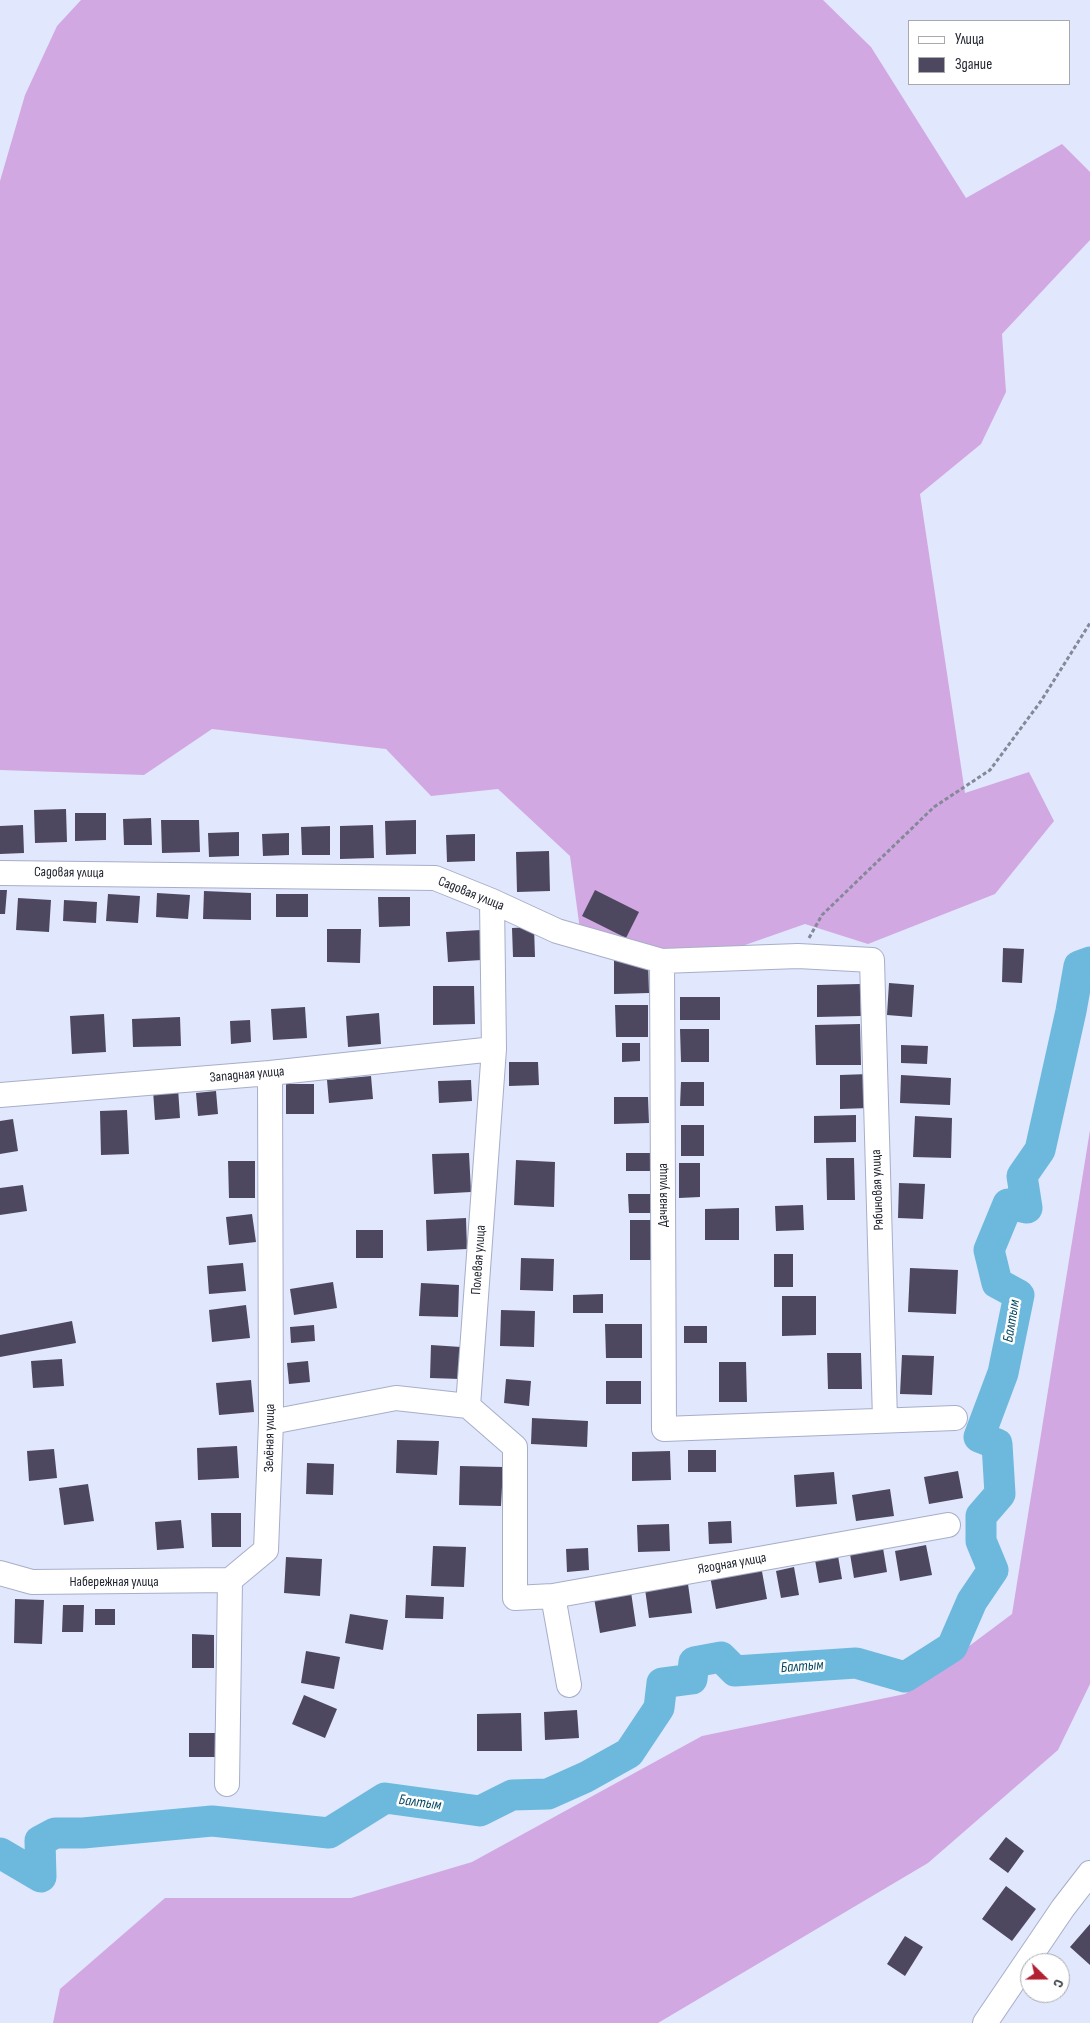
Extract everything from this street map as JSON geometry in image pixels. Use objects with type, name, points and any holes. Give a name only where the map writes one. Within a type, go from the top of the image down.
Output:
[{"type":"street","name":"Садовая улица","points":[[0,873],[435,878],[492,901],[557,931],[662,962],[798,956],[872,960]]},
{"type":"street","name":"Полевая улица","points":[[468,1406],[494,1049],[492,901]]},
{"type":"street","name":"Рябиновая улица","points":[[872,960],[885,1420]]},
{"type":"street","name":"Дачная улица","points":[[662,962],[664,1429],[885,1420]]},
{"type":"street","name":"Западная улица","points":[[0,1095],[270,1073],[494,1049]]},
{"type":"street","name":"Зелёная улица","points":[[230,1580],[266,1550],[271,1422],[270,1073]]},
{"type":"street","points":[[271,1422],[396,1398],[468,1406]]},
{"type":"street","name":"Ягодная улица","points":[[468,1406],[515,1446],[515,1598],[553,1596],[948,1525]]},
{"type":"street","points":[[885,1420],[955,1418]]},
{"type":"street","name":"Набережная улица","points":[[0,1573],[32,1582],[230,1580]]},
{"type":"street","points":[[227,1784],[230,1580]]},
{"type":"street","points":[[553,1596],[569,1685]]},
{"type":"street","points":[[986,2023],[1063,1908],[1090,1873]]},
{"type":"path","points":[[798,956],[822,915],[934,807],[990,770],[1041,700],[1090,623]]},
{"type":"shaded area","points":[[81,0],[823,0],[871,47],[966,198],[1062,144],[1090,172],[1090,240],[1002,334],[1006,392],[981,444],[920,494],[965,793],[1029,772],[1054,821],[995,894],[868,944],[805,924],[688,965],[581,937],[570,856],[498,789],[431,796],[386,749],[212,729],[144,775],[0,770],[0,181],[25,95],[57,26]]},
{"type":"shaded area","points":[[1090,1130],[1090,1684],[1058,1750],[928,1863],[658,2023],[53,2023],[60,1989],[165,1898],[351,1898],[472,1862],[702,1736],[905,1694],[1012,1614]]},
{"type":"building","points":[[66,809],[67,842],[35,843],[34,810]]},
{"type":"building","points":[[75,813],[106,813],[106,840],[75,841]]},
{"type":"building","points":[[151,818],[152,845],[124,845],[123,819]]},
{"type":"building","points":[[161,820],[199,820],[200,852],[162,853]]},
{"type":"building","points":[[416,820],[416,854],[386,855],[385,821]]},
{"type":"building","points":[[23,825],[24,853],[0,854],[0,826]]},
{"type":"building","points":[[373,825],[374,858],[340,859],[340,826]]},
{"type":"building","points":[[330,826],[330,855],[302,855],[301,827]]},
{"type":"building","points":[[239,832],[239,856],[209,857],[208,833]]},
{"type":"building","points":[[289,833],[289,855],[263,856],[262,834]]},
{"type":"building","points":[[475,834],[475,861],[447,862],[446,835]]},
{"type":"building","points":[[549,851],[550,891],[517,892],[516,852]]},
{"type":"building","points":[[0,890],[7,890],[5,914],[0,914]]},
{"type":"building","points":[[595,890],[639,912],[626,938],[582,916]]},
{"type":"building","points":[[204,891],[251,893],[251,920],[203,919]]},
{"type":"building","points":[[157,893],[190,895],[188,919],[156,917]]},
{"type":"building","points":[[108,894],[140,896],[138,923],[106,921]]},
{"type":"building","points":[[276,894],[308,894],[308,917],[276,917]]},
{"type":"building","points":[[378,897],[410,897],[410,926],[379,927]]},
{"type":"building","points":[[18,898],[51,900],[49,932],[16,930]]},
{"type":"building","points":[[64,900],[97,902],[96,923],[63,921]]},
{"type":"building","points":[[534,927],[535,957],[513,957],[512,928]]},
{"type":"building","points":[[327,929],[361,929],[360,963],[327,962]]},
{"type":"building","points":[[481,930],[482,960],[448,962],[446,932]]},
{"type":"building","points":[[1003,948],[1024,949],[1022,983],[1002,982]]},
{"type":"building","points":[[614,960],[648,960],[649,993],[614,994]]},
{"type":"building","points":[[889,983],[914,985],[912,1017],[887,1015]]},
{"type":"building","points":[[860,984],[861,1016],[817,1017],[817,985]]},
{"type":"building","points":[[433,986],[474,986],[475,1024],[433,1025]]},
{"type":"building","points":[[680,997],[720,997],[720,1020],[680,1020]]},
{"type":"building","points":[[615,1005],[648,1005],[648,1037],[616,1037]]},
{"type":"building","points":[[305,1007],[307,1038],[273,1040],[271,1009]]},
{"type":"building","points":[[379,1013],[381,1044],[348,1047],[346,1016]]},
{"type":"building","points":[[104,1014],[106,1052],[72,1054],[70,1016]]},
{"type":"building","points":[[180,1017],[181,1046],[133,1047],[132,1019]]},
{"type":"building","points":[[250,1020],[251,1042],[231,1044],[230,1021]]},
{"type":"building","points":[[860,1024],[861,1065],[816,1065],[815,1025]]},
{"type":"building","points":[[680,1029],[709,1029],[709,1062],[681,1062]]},
{"type":"building","points":[[622,1043],[640,1043],[640,1061],[622,1062]]},
{"type":"building","points":[[901,1045],[928,1046],[927,1064],[901,1063]]},
{"type":"building","points":[[509,1062],[538,1062],[539,1085],[509,1086]]},
{"type":"building","points":[[869,1074],[869,1108],[840,1109],[840,1075]]},
{"type":"building","points":[[901,1075],[951,1078],[950,1105],[900,1103]]},
{"type":"building","points":[[371,1076],[373,1099],[329,1103],[327,1080]]},
{"type":"building","points":[[471,1080],[472,1101],[439,1103],[438,1081]]},
{"type":"building","points":[[681,1082],[704,1082],[704,1106],[680,1106]]},
{"type":"building","points":[[286,1084],[314,1084],[314,1114],[286,1114]]},
{"type":"building","points":[[178,1088],[180,1118],[155,1120],[153,1090]]},
{"type":"building","points":[[216,1091],[218,1114],[198,1116],[196,1093]]},
{"type":"building","points":[[614,1097],[648,1097],[649,1123],[614,1124]]},
{"type":"building","points":[[127,1110],[129,1154],[101,1155],[100,1111]]},
{"type":"building","points":[[856,1115],[856,1142],[814,1143],[814,1116]]},
{"type":"building","points":[[915,1116],[952,1118],[951,1158],[913,1157]]},
{"type":"building","points":[[13,1119],[18,1151],[0,1154],[0,1121]]},
{"type":"building","points":[[681,1125],[704,1125],[704,1156],[681,1156]]},
{"type":"building","points":[[469,1153],[471,1192],[434,1194],[432,1154]]},
{"type":"building","points":[[626,1153],[651,1153],[651,1171],[626,1171]]},
{"type":"building","points":[[826,1158],[854,1158],[855,1200],[827,1200]]},
{"type":"building","points":[[516,1160],[555,1162],[554,1207],[514,1205]]},
{"type":"building","points":[[228,1161],[255,1161],[255,1198],[229,1198]]},
{"type":"building","points":[[679,1163],[700,1163],[700,1197],[679,1198]]},
{"type":"building","points":[[899,1183],[925,1184],[923,1219],[898,1218]]},
{"type":"building","points":[[23,1185],[27,1211],[0,1215],[0,1188]]},
{"type":"building","points":[[628,1194],[655,1194],[655,1213],[629,1213]]},
{"type":"building","points":[[803,1205],[804,1230],[776,1231],[775,1206]]},
{"type":"building","points":[[739,1208],[739,1240],[705,1240],[705,1209]]},
{"type":"building","points":[[252,1214],[256,1242],[229,1245],[226,1217]]},
{"type":"building","points":[[466,1218],[467,1249],[427,1251],[426,1220]]},
{"type":"building","points":[[630,1220],[652,1220],[653,1260],[630,1260]]},
{"type":"building","points":[[356,1230],[383,1230],[383,1258],[356,1258]]},
{"type":"building","points":[[774,1254],[793,1254],[793,1287],[774,1287]]},
{"type":"building","points":[[521,1258],[554,1259],[553,1291],[520,1290]]},
{"type":"building","points":[[243,1263],[246,1291],[209,1294],[207,1266]]},
{"type":"building","points":[[910,1268],[958,1270],[956,1314],[908,1312]]},
{"type":"building","points":[[333,1282],[337,1308],[294,1315],[290,1289]]},
{"type":"building","points":[[421,1283],[459,1285],[458,1317],[419,1316]]},
{"type":"building","points":[[603,1294],[603,1313],[573,1313],[573,1295]]},
{"type":"building","points":[[782,1296],[816,1296],[816,1335],[782,1336]]},
{"type":"building","points":[[246,1305],[250,1338],[212,1342],[209,1310]]},
{"type":"building","points":[[501,1310],[535,1311],[534,1347],[500,1346]]},
{"type":"building","points":[[72,1321],[76,1343],[0,1357],[0,1335]]},
{"type":"building","points":[[605,1324],[642,1324],[642,1358],[606,1358]]},
{"type":"building","points":[[314,1325],[315,1341],[291,1343],[290,1327]]},
{"type":"building","points":[[684,1326],[707,1326],[707,1343],[684,1343]]},
{"type":"building","points":[[431,1345],[461,1347],[460,1379],[430,1378]]},
{"type":"building","points":[[827,1353],[861,1353],[862,1389],[828,1389]]},
{"type":"building","points":[[902,1355],[934,1356],[932,1395],[900,1394]]},
{"type":"building","points":[[62,1359],[64,1386],[33,1388],[31,1361]]},
{"type":"building","points":[[308,1361],[310,1382],[289,1384],[287,1363]]},
{"type":"building","points":[[719,1362],[746,1362],[747,1402],[719,1402]]},
{"type":"building","points":[[506,1379],[531,1381],[529,1406],[504,1403]]},
{"type":"building","points":[[251,1380],[254,1412],[219,1415],[216,1383]]},
{"type":"building","points":[[606,1381],[641,1381],[641,1404],[606,1404]]},
{"type":"building","points":[[532,1418],[588,1421],[587,1447],[531,1444]]},
{"type":"building","points":[[397,1440],[439,1441],[437,1475],[396,1473]]},
{"type":"building","points":[[237,1446],[239,1478],[198,1480],[197,1448]]},
{"type":"building","points":[[54,1449],[57,1478],[29,1481],[27,1451]]},
{"type":"building","points":[[688,1450],[716,1450],[716,1472],[688,1472]]},
{"type":"building","points":[[670,1451],[671,1480],[632,1481],[632,1452]]},
{"type":"building","points":[[307,1463],[334,1464],[333,1495],[306,1494]]},
{"type":"building","points":[[460,1466],[503,1467],[501,1506],[459,1505]]},
{"type":"building","points":[[958,1471],[963,1498],[929,1504],[924,1477]]},
{"type":"building","points":[[834,1472],[837,1504],[796,1507],[794,1475]]},
{"type":"building","points":[[88,1484],[94,1521],[64,1525],[59,1488]]},
{"type":"building","points":[[890,1489],[894,1516],[856,1521],[852,1495]]},
{"type":"building","points":[[211,1513],[241,1513],[241,1547],[212,1547]]},
{"type":"building","points":[[181,1520],[184,1548],[157,1550],[155,1522]]},
{"type":"building","points":[[731,1521],[732,1543],[709,1544],[708,1522]]},
{"type":"building","points":[[669,1524],[670,1551],[638,1552],[637,1525]]},
{"type":"building","points":[[926,1545],[932,1575],[900,1581],[895,1551]]},
{"type":"building","points":[[433,1546],[466,1547],[464,1587],[431,1586]]},
{"type":"building","points":[[588,1548],[589,1570],[567,1572],[566,1549]]},
{"type":"building","points":[[883,1548],[887,1572],[854,1578],[850,1554]]},
{"type":"building","points":[[838,1556],[842,1579],[819,1583],[815,1560]]},
{"type":"building","points":[[286,1557],[322,1559],[320,1596],[284,1593]]},
{"type":"building","points":[[761,1566],[767,1599],[716,1609],[710,1576]]},
{"type":"building","points":[[794,1567],[799,1595],[781,1598],[776,1571]]},
{"type":"building","points":[[688,1584],[692,1613],[649,1618],[645,1589]]},
{"type":"building","points":[[631,1592],[636,1626],[600,1633],[594,1598]]},
{"type":"building","points":[[406,1595],[444,1597],[443,1619],[405,1618]]},
{"type":"building","points":[[15,1599],[44,1600],[42,1644],[14,1643]]},
{"type":"building","points":[[63,1605],[84,1605],[83,1632],[62,1632]]},
{"type":"building","points":[[95,1609],[115,1609],[115,1625],[95,1625]]},
{"type":"building","points":[[350,1614],[388,1620],[383,1650],[345,1643]]},
{"type":"building","points":[[192,1634],[214,1635],[214,1668],[192,1668]]},
{"type":"building","points":[[306,1651],[340,1657],[334,1689],[301,1683]]},
{"type":"building","points":[[304,1695],[337,1709],[325,1738],[292,1724]]},
{"type":"building","points":[[577,1710],[579,1738],[545,1740],[544,1712]]},
{"type":"building","points":[[521,1713],[522,1751],[477,1751],[477,1714]]},
{"type":"building","points":[[189,1733],[216,1733],[216,1757],[189,1757]]},
{"type":"building","points":[[1006,1837],[1024,1851],[1008,1873],[989,1859]]},
{"type":"building","points":[[1006,1886],[1036,1909],[1012,1941],[982,1919]]},
{"type":"building","points":[[1090,1924],[1090,1965],[1070,1947]]},
{"type":"building","points":[[905,1936],[923,1947],[905,1976],[887,1964]]},
{"type":"waterway","name":"Балтым","points":[[0,1853],[41,1877],[40,1841],[55,1833],[83,1833],[212,1821],[329,1833],[385,1798],[480,1811],[512,1795],[548,1794],[586,1777],[629,1753],[659,1708],[662,1683],[692,1679],[694,1662],[721,1657],[735,1671],[856,1663],[905,1677],[952,1647],[972,1601],[993,1570],[981,1541],[981,1516],[1000,1494],[997,1444],[979,1437],[1003,1373],[1019,1295],[997,1283],[989,1250],[1008,1204],[1027,1208],[1022,1176],[1040,1150],[1071,1011],[1079,966],[1090,962]]}]
